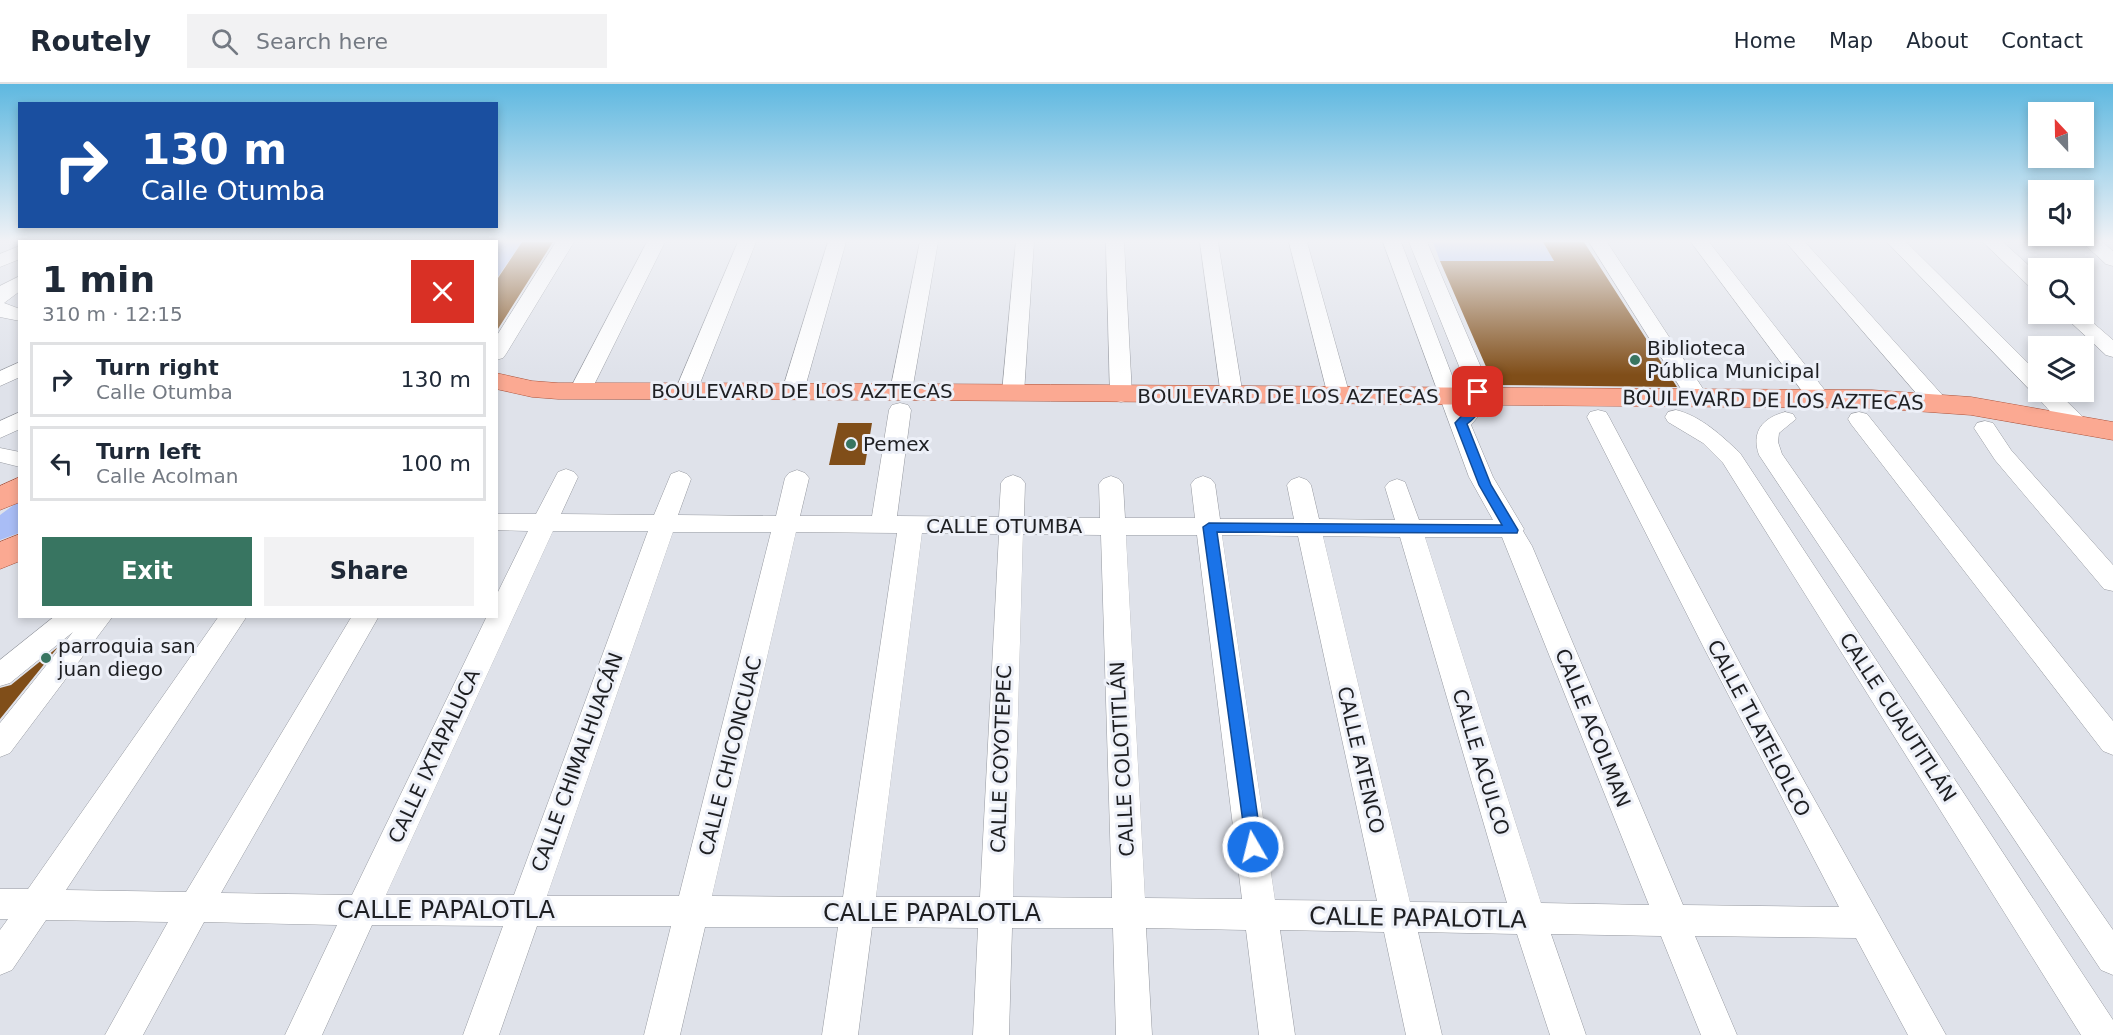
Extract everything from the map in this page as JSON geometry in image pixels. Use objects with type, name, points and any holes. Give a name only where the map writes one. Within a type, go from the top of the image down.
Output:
[{"type":"main road","name":"BOULEVARD DE LOS AZTECAS","points":[[498,381],[538,389],[580,391],[793,391],[900,400]]},
{"type":"main road","name":"BOULEVARD DE LOS AZTECAS","points":[[933,400],[1012,393],[1340,396],[1463,410],[1698,398],[1819,398],[1937,403],[2039,414],[2113,431]]},
{"type":"main road","name":"BOULEVARD DE LOS AZTECAS","points":[[498,402],[531,410],[933,400],[1463,410],[1598,417],[1858,419],[1985,428],[2039,414],[2113,450]]},
{"type":"main road","points":[[0,500],[18,488]]},
{"type":"street","points":[[5,310],[9,286]]},
{"type":"street","points":[[498,351],[538,286]]},
{"type":"street","points":[[580,391],[633,286]]},
{"type":"street","points":[[686,391],[729,286]]},
{"type":"street","points":[[793,391],[824,286]]},
{"type":"street","points":[[840,1035],[897,525],[900,400],[921,286]]},
{"type":"street","points":[[1012,393],[1020,286]]},
{"type":"street","points":[[1117,286],[1121,395]]},
{"type":"street","points":[[1216,286],[1232,396]]},
{"type":"street","points":[[1310,286],[1340,396]]},
{"type":"street","points":[[1411,286],[1463,410]]},
{"type":"street","points":[[1436,286],[1478,386],[1463,410]]},
{"type":"street","points":[[1626,286],[1698,398]]},
{"type":"street","points":[[1734,286],[1819,398]]},
{"type":"street","points":[[1834,286],[1937,403]]},
{"type":"street","points":[[1940,286],[2028,375]]},
{"type":"street","points":[[2083,324],[2113,351]]},
{"type":"street","points":[[0,380],[18,369]]},
{"type":"street","name":"CALLE ACOLMAN","points":[[1463,410],[1485,485],[1512,530],[1719,1035]]},
{"type":"street","name":"CALLE TLATELOLCO","points":[[1598,417],[1698,614],[1864,923],[1928,1035]]},
{"type":"street","name":"CALLE CUAUTITLÁN","points":[[1676,417],[1711,438],[1732,458],[2102,1035]]},
{"type":"street","name":"CALLE CUAUTITLÁN","points":[[1785,419],[1775,423],[1767,434],[1765,442],[1771,455],[2113,959]]},
{"type":"street","points":[[1858,419],[2113,743]]},
{"type":"street","points":[[0,431],[18,420]]},
{"type":"street","points":[[1985,428],[2003,455],[2113,582]]},
{"type":"street","points":[[0,455],[18,460]]},
{"type":"street","name":"CALLE IXTAPALUCA","points":[[303,1035],[566,477]]},
{"type":"street","name":"CALLE CHICONCUAC","points":[[662,1035],[797,478]]},
{"type":"street","name":"CALLE CHIMALHUACÁN","points":[[481,1035],[678,479]]},
{"type":"street","name":"CALLE COYOTEPEC","points":[[991,1035],[1013,483]]},
{"type":"street","name":"CALLE COLOTITLÁN","points":[[1111,484],[1134,1035]]},
{"type":"street","points":[[1203,484],[1277,1035]]},
{"type":"street","name":"CALLE ATENCO","points":[[1299,485],[1424,1035]]},
{"type":"street","name":"CALLE ACULCO","points":[[1397,487],[1529,920],[1568,1035]]},
{"type":"street","name":"CALLE OTUMBA","points":[[498,522],[1512,530]]},
{"type":"street","points":[[0,675],[72,618]]},
{"type":"street","points":[[0,745],[98,618]]},
{"type":"street","points":[[0,959],[233,618]]},
{"type":"street","points":[[123,1035],[195,907],[365,618]]},
{"type":"street","name":"CALLE PAPALOTLA","points":[[0,904],[362,910],[1128,913],[1864,923]]},
{"type":"shaded area","points":[[18,502],[18,533],[0,540],[0,515]]},
{"type":"building","points":[[498,286],[525,286],[498,329]]},
{"type":"building","points":[[1451,286],[1612,286],[1677,387],[1494,385]]},
{"type":"building","name":"Pemex","points":[[838,423],[872,423],[865,465],[829,465]]},
{"type":"building","points":[[58,647],[0,719],[0,688],[11,685]]},
{"type":"place","name":"Biblioteca Pública Municipal","points":[[1635,360]]},
{"type":"place","name":"Pemex","points":[[851,444]]},
{"type":"place","name":"parroquia san juan diego","points":[[46,658]]},
{"type":"route","points":[[1253,847],[1209,527],[1512,530],[1481,477],[1461,423],[1478,405],[1480,398],[1478,392]]}]
